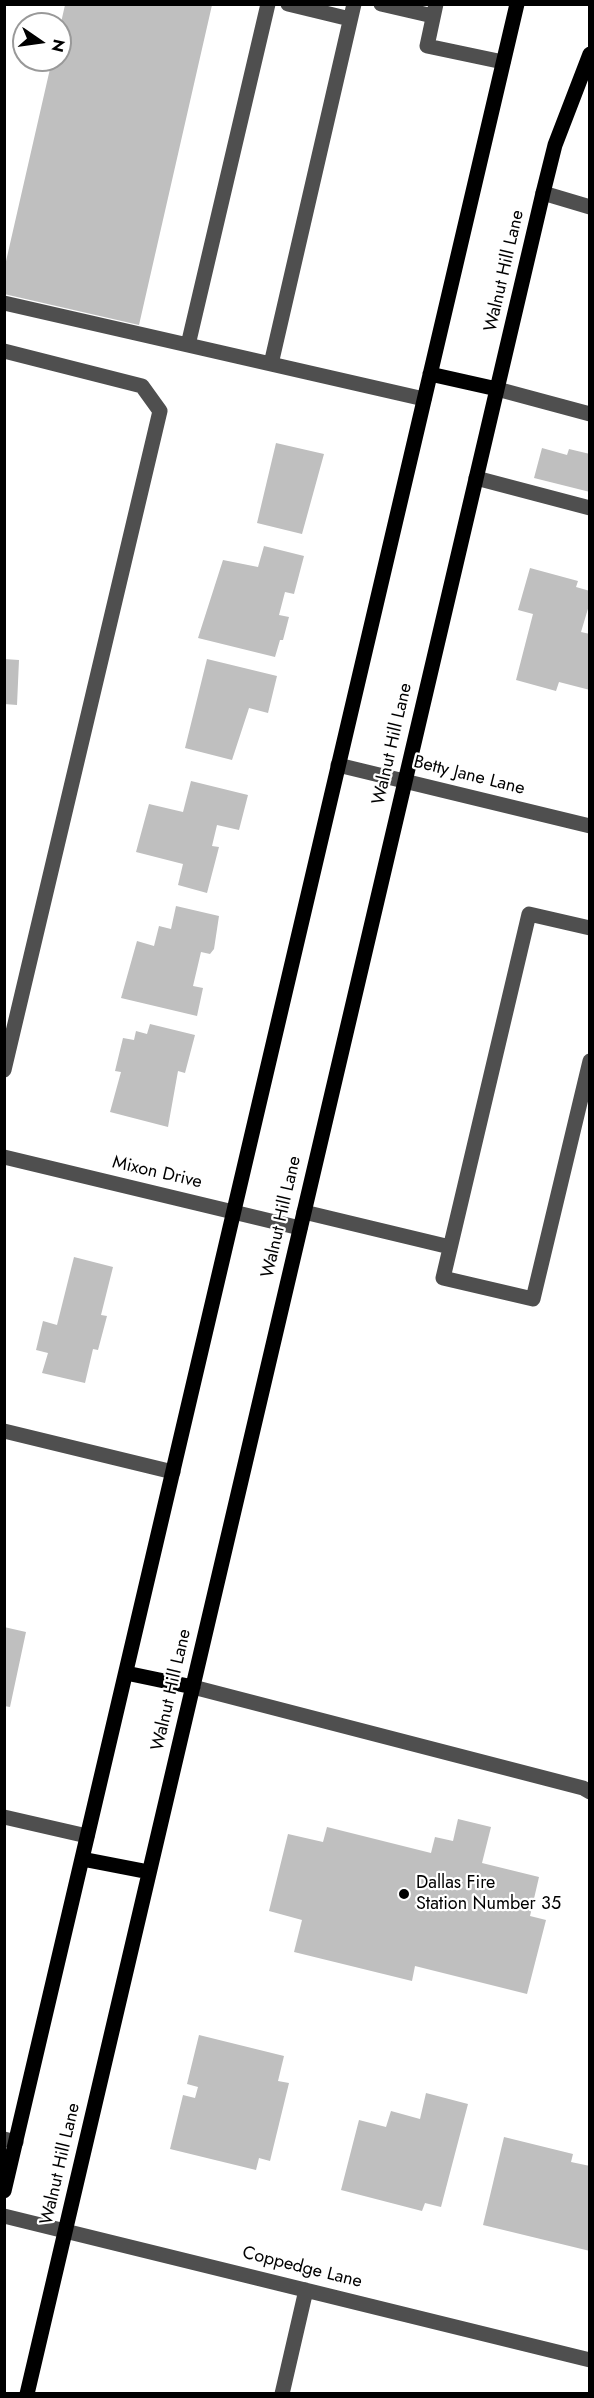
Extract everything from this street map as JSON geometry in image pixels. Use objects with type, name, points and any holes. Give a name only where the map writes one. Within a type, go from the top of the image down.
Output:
[{"type":"main road","points":[[4,2191],[10,2140],[82,1859],[518,4]]},
{"type":"main road","name":"Walnut Hill Lane","points":[[27,2394],[543,193],[555,145],[590,54]]},
{"type":"main road","points":[[430,374],[497,389]]},
{"type":"main road","points":[[126,1673],[193,1687]]},
{"type":"main road","points":[[82,1859],[149,1872]]},
{"type":"street","points":[[188,345],[268,4]]},
{"type":"street","points":[[271,364],[352,12],[288,4]]},
{"type":"street","points":[[381,4],[435,10],[427,46],[503,62]]},
{"type":"street","points":[[543,193],[590,207]]},
{"type":"street","points":[[4,303],[424,399]]},
{"type":"street","points":[[4,351],[142,386],[160,411],[4,1070]]},
{"type":"street","points":[[497,389],[590,414]]},
{"type":"street","points":[[476,478],[590,508]]},
{"type":"street","name":"Betty Jane Lane","points":[[338,765],[590,826]]},
{"type":"street","points":[[590,928],[529,914],[443,1278],[533,1299],[590,1061]]},
{"type":"street","name":"Mixon Drive","points":[[4,1157],[300,1228]]},
{"type":"street","points":[[304,1212],[450,1247]]},
{"type":"street","points":[[4,1431],[173,1472]]},
{"type":"street","points":[[193,1687],[583,1788],[590,1792]]},
{"type":"street","points":[[4,1817],[87,1836]]},
{"type":"street","name":"Coppedge Lane","points":[[4,2216],[590,2360]]},
{"type":"street","points":[[282,2394],[306,2290]]},
{"type":"building","points":[[65,5],[212,5],[139,325],[4,294],[4,270],[49,72],[72,72],[72,12],[63,12]]},
{"type":"building","points":[[276,443],[324,454],[302,534],[257,523]]},
{"type":"building","points":[[542,448],[567,455],[569,449],[590,454],[590,492],[534,478]]},
{"type":"building","points":[[264,546],[304,556],[294,594],[285,592],[279,615],[289,617],[283,640],[280,640],[275,657],[198,638],[223,560],[258,567]]},
{"type":"building","points":[[530,568],[578,581],[576,587],[590,591],[590,602],[581,632],[590,634],[590,690],[559,682],[556,691],[516,680],[533,614],[518,610]]},
{"type":"building","points":[[4,659],[19,660],[17,705],[4,704]]},
{"type":"building","points":[[207,659],[277,676],[268,713],[249,708],[232,760],[185,748]]},
{"type":"building","points":[[191,781],[248,795],[239,830],[217,825],[212,846],[219,847],[207,893],[178,885],[183,864],[136,852],[149,804],[183,812]]},
{"type":"building","points":[[176,906],[219,916],[214,949],[210,954],[201,952],[193,986],[203,988],[197,1016],[121,998],[137,941],[154,946],[159,926],[171,929]]},
{"type":"building","points":[[150,1024],[195,1035],[185,1073],[178,1071],[168,1127],[110,1112],[121,1072],[115,1071],[123,1038],[134,1040],[136,1031],[147,1034]]},
{"type":"building","points":[[74,1257],[113,1267],[101,1315],[107,1316],[98,1350],[93,1349],[85,1383],[42,1373],[48,1353],[36,1350],[43,1321],[57,1325]]},
{"type":"building","points":[[4,1627],[26,1632],[10,1707],[4,1706]]},
{"type":"building","name":"Dallas Fire Station Number 35","points":[[458,1819],[491,1827],[482,1863],[539,1877],[530,1916],[546,1920],[527,1994],[415,1966],[412,1981],[294,1952],[302,1920],[269,1911],[288,1834],[323,1842],[327,1827],[431,1853],[435,1837],[453,1841]]},
{"type":"building","points":[[199,2035],[284,2056],[278,2081],[289,2083],[270,2161],[259,2158],[256,2170],[170,2149],[183,2095],[195,2098],[198,2087],[187,2084]]},
{"type":"building","points":[[426,2093],[468,2104],[441,2207],[425,2203],[422,2211],[341,2190],[359,2120],[386,2127],[391,2111],[420,2119]]},
{"type":"building","points":[[504,2137],[573,2154],[571,2162],[590,2166],[590,2251],[483,2225]]},
{"type":"place","name":"Dallas Fire Station Number 35","points":[[404,1894]]}]
